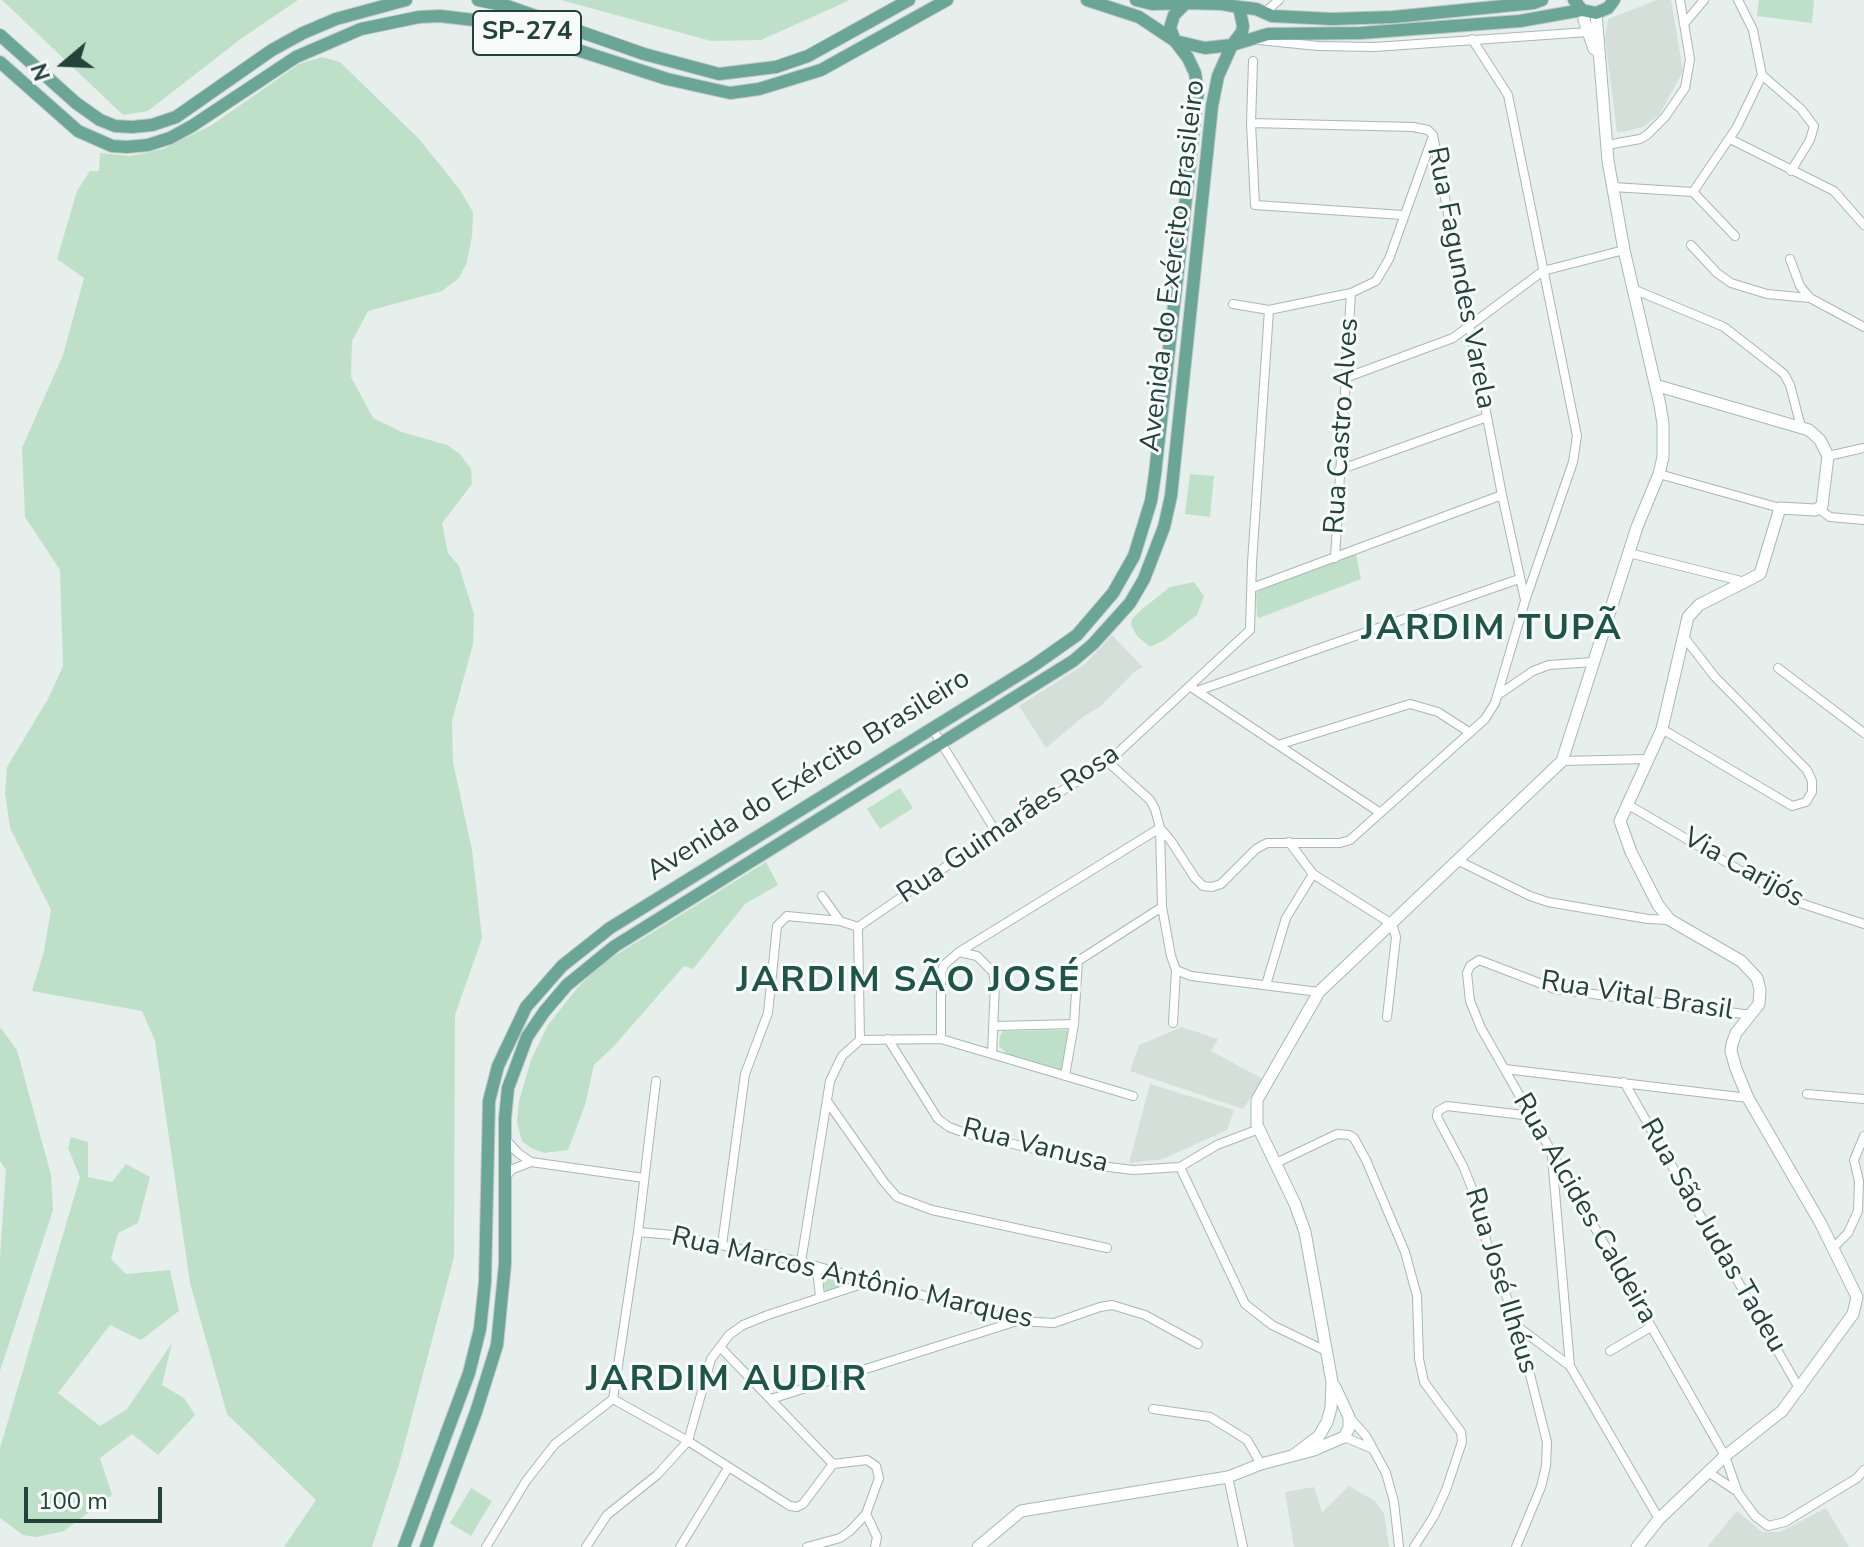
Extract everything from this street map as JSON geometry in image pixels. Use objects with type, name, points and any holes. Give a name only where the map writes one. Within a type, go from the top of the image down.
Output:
[{"type":"main road","points":[[0,35],[76,103],[100,120],[115,126],[132,127],[152,125],[176,117],[272,50],[303,33],[336,19],[406,0]]},
{"type":"main road","name":"SP-274","points":[[478,0],[551,20],[688,68],[719,74],[776,67],[808,56],[904,1]]},
{"type":"main road","name":"SP-274","points":[[0,62],[78,131],[95,141],[127,147],[170,138],[296,57],[361,29],[419,17],[440,16],[491,22],[667,79],[730,93],[759,89],[821,70],[947,0]]},
{"type":"main road","points":[[1087,0],[1139,17],[1175,41],[1205,48],[1232,45],[1268,34],[1361,33],[1520,21],[1584,8],[1608,8],[1614,0]]},
{"type":"main road","points":[[1136,0],[1152,4],[1207,1],[1302,18],[1393,17],[1542,0]]},
{"type":"main road","points":[[1175,41],[1170,28],[1171,20],[1186,3]]},
{"type":"main road","name":"Avenida do Exército Brasileiro","points":[[426,1547],[476,1412],[497,1345],[505,1264],[505,1118],[508,1088],[527,1037],[567,985],[615,946],[1042,682],[1093,644],[1130,603],[1155,556],[1171,496],[1212,106],[1218,76],[1232,45],[1242,32],[1248,7]]},
{"type":"main road","points":[[1584,8],[1598,60]]},
{"type":"main road","points":[[978,1547],[1021,1511],[1228,1477],[1344,1437],[1349,1428],[1349,1417],[1332,1382],[1305,1232],[1259,1129],[1256,1109],[1260,1094],[1319,992],[1562,761],[1663,457],[1663,424],[1624,250],[1607,145],[1598,60],[1584,8]]},
{"type":"main road","name":"Avenida do Exército Brasileiro","points":[[404,1547],[469,1373],[480,1329],[485,1282],[489,1101],[498,1066],[526,1007],[583,947],[1077,635],[1113,593],[1134,556],[1151,501],[1197,118],[1195,73],[1175,41]]},
{"type":"main road","points":[[1637,1547],[1659,1519],[1725,1456],[1782,1411],[1800,1390],[1857,1305],[1854,1285],[1748,1098],[1731,1051],[1736,1033],[1759,1004],[1757,978],[1728,953],[1670,920],[1658,905],[1620,821],[1662,729],[1688,617],[1693,609],[1760,574],[1780,508],[1819,509],[1823,504],[1828,456],[1815,434],[1801,427],[1655,385]]},
{"type":"main road","points":[[489,1101],[505,1118]]},
{"type":"main road","points":[[1294,1455],[1319,1436],[1328,1419],[1332,1382]]},
{"type":"main road","points":[[1328,1419],[1349,1417]]},
{"type":"main road","points":[[1328,1419],[1332,1433],[1344,1437]]},
{"type":"street","points":[[1248,7],[1279,0]]},
{"type":"street","points":[[1607,145],[1640,139],[1655,130],[1685,88],[1690,59],[1680,0]]},
{"type":"street","points":[[1684,24],[1704,0]]},
{"type":"street","points":[[1693,192],[1730,139],[1762,75],[1753,30],[1738,0]]},
{"type":"street","points":[[1250,40],[1375,47],[1588,32]]},
{"type":"street","points":[[1160,828],[1195,878],[1203,886],[1212,887],[1221,884],[1256,849],[1267,843],[1340,843],[1350,840],[1485,719],[1498,695],[1525,601],[1577,446],[1576,424],[1508,95],[1472,39]]},
{"type":"street","points":[[1253,61],[1251,123],[1255,205],[1403,215]]},
{"type":"street","points":[[1762,75],[1801,109],[1814,126],[1810,140],[1791,171]]},
{"type":"street","name":"Rua Fagundes Varela","points":[[1251,123],[1413,127],[1428,130],[1433,135],[1525,601]]},
{"type":"street","points":[[1233,304],[1269,310],[1351,293],[1368,286],[1383,272],[1433,135]]},
{"type":"street","points":[[1730,139],[1834,191],[1864,225]]},
{"type":"street","points":[[1613,187],[1693,192],[1735,236]]},
{"type":"street","points":[[1691,245],[1731,283],[1767,294],[1810,298]]},
{"type":"street","points":[[1345,378],[1445,342],[1543,271],[1624,250]]},
{"type":"street","points":[[1790,259],[1800,286],[1810,298],[1864,327]]},
{"type":"street","points":[[1633,289],[1724,327],[1784,374],[1801,427]]},
{"type":"street","name":"Rua Castro Alves","points":[[1335,558],[1351,293]]},
{"type":"street","name":"Rua Guimarães Rosa","points":[[858,927],[996,832],[1108,762],[1193,689],[1250,630],[1269,310]]},
{"type":"street","points":[[1339,470],[1487,417]]},
{"type":"street","points":[[1828,456],[1864,448]]},
{"type":"street","points":[[1659,474],[1780,508]]},
{"type":"street","points":[[1252,588],[1502,495]]},
{"type":"street","points":[[1819,509],[1830,517],[1864,520]]},
{"type":"street","points":[[1629,553],[1746,583]]},
{"type":"street","points":[[1193,689],[1519,579]]},
{"type":"street","points":[[1662,729],[1792,806],[1806,802],[1812,792],[1812,781],[1807,770],[1715,677],[1684,637]]},
{"type":"street","points":[[1498,695],[1533,671],[1549,665],[1593,662]]},
{"type":"street","points":[[1778,668],[1864,733]]},
{"type":"street","points":[[1193,689],[1379,812]]},
{"type":"street","points":[[1278,745],[1410,704],[1438,712],[1469,732]]},
{"type":"street","points":[[932,728],[996,832]]},
{"type":"street","points":[[1562,761],[1648,759]]},
{"type":"street","points":[[1108,762],[1150,800],[1160,828],[1162,907],[1176,970],[1173,1023]]},
{"type":"street","name":"Via Carijós","points":[[1627,804],[1782,895],[1864,924]]},
{"type":"street","points":[[941,1039],[941,973],[944,965],[959,952],[1160,828]]},
{"type":"street","points":[[1289,842],[1313,874],[1392,924],[1396,937],[1387,1017]]},
{"type":"street","points":[[1459,861],[1548,902],[1670,920]]},
{"type":"street","points":[[1266,985],[1286,918],[1313,874]]},
{"type":"street","points":[[822,896],[840,921]]},
{"type":"street","points":[[1065,1076],[1074,1024],[1078,961],[1162,907]]},
{"type":"street","points":[[722,1245],[745,1074],[768,1013],[777,926],[787,916],[840,921],[858,927],[860,1040]]},
{"type":"street","points":[[959,952],[977,956],[993,972],[995,1026],[992,1054]]},
{"type":"street","name":"Rua Vital Brasil","points":[[1479,960],[1555,989],[1751,1015]]},
{"type":"street","name":"Rua Alcides Caldeira","points":[[1479,960],[1470,966],[1467,973],[1470,1001],[1481,1028],[1725,1456],[1738,1493]]},
{"type":"street","points":[[1176,970],[1191,976],[1319,992]]},
{"type":"street","points":[[995,1026],[1074,1024]]},
{"type":"street","name":"Rua Vanusa","points":[[888,1039],[938,1119],[949,1127],[1065,1156],[1085,1164],[1133,1170],[1180,1167]]},
{"type":"street","points":[[801,1262],[835,1067],[860,1040],[941,1039],[1133,1096]]},
{"type":"street","points":[[1505,1069],[1748,1098]]},
{"type":"street","points":[[486,1547],[526,1481],[555,1444],[613,1399],[656,1081]]},
{"type":"street","name":"Rua São Judas Tadeu","points":[[1624,1082],[1800,1390]]},
{"type":"street","points":[[1807,1094],[1864,1099]]},
{"type":"street","points":[[827,1101],[897,1197],[932,1210],[1107,1248]]},
{"type":"street","name":"Rua José Ilhéus","points":[[1516,1547],[1541,1487],[1547,1442],[1518,1327],[1488,1247],[1473,1191],[1441,1127],[1438,1111],[1447,1106],[1532,1116]]},
{"type":"street","points":[[1259,1129],[1217,1145],[1180,1167],[1245,1304],[1272,1325],[1326,1351]]},
{"type":"street","points":[[1276,1163],[1337,1134],[1354,1138],[1405,1252],[1417,1296],[1420,1372],[1428,1391],[1456,1422],[1462,1442],[1446,1490],[1414,1547]]},
{"type":"street","points":[[1834,1247],[1848,1233],[1858,1211],[1860,1198],[1854,1160],[1864,1136]]},
{"type":"street","points":[[506,1140],[531,1162],[644,1178]]},
{"type":"street","points":[[1552,1152],[1570,1366]]},
{"type":"street","points":[[507,1175],[513,1169],[531,1162]]},
{"type":"street","points":[[1556,1202],[1560,1194],[1572,1192],[1576,1195]]},
{"type":"street","name":"Rua Marcos Antônio Marques","points":[[638,1232],[673,1235],[801,1262],[1017,1321],[1054,1323],[1112,1305],[1145,1315],[1198,1344]]},
{"type":"street","points":[[817,1268],[820,1297]]},
{"type":"street","points":[[586,1547],[607,1515],[657,1475],[688,1441],[708,1370],[720,1347],[743,1325],[868,1282]]},
{"type":"street","points":[[771,1399],[1017,1321]]},
{"type":"street","points":[[1518,1327],[1570,1366],[1659,1519]]},
{"type":"street","points":[[1610,1351],[1651,1327]]},
{"type":"street","points":[[720,1347],[833,1464]]},
{"type":"street","points":[[613,1399],[688,1441],[790,1506],[803,1504],[833,1464],[867,1460],[876,1466],[879,1478],[866,1514],[840,1538],[807,1547]]},
{"type":"street","points":[[1153,1409],[1210,1417],[1247,1440],[1261,1464]]},
{"type":"street","points":[[1349,1417],[1360,1427],[1374,1449],[1390,1488],[1399,1547]]},
{"type":"street","points":[[1344,1437],[1374,1449]]},
{"type":"street","points":[[680,1547],[728,1468]]},
{"type":"street","points":[[1708,1472],[1738,1493],[1762,1523],[1777,1525],[1797,1516],[1862,1474]]},
{"type":"street","points":[[1228,1477],[1243,1547]]},
{"type":"street","points":[[866,1514],[877,1537],[875,1547]]},
{"type":"shaded area","points":[[1657,0],[1671,0],[1683,71],[1660,114],[1643,127],[1617,133],[1605,37],[1608,19]]},
{"type":"shaded area","points":[[1112,635],[1143,667],[1134,672],[1101,706],[1046,748],[1019,706],[1085,664]]},
{"type":"shaded area","points":[[1182,1027],[1218,1039],[1211,1051],[1263,1079],[1243,1109],[1130,1071],[1139,1045]]},
{"type":"shaded area","points":[[1150,1084],[1234,1110],[1227,1130],[1163,1159],[1129,1163]]},
{"type":"shaded area","points":[[1349,1486],[1375,1501],[1384,1514],[1389,1547],[1294,1547],[1285,1492],[1314,1487],[1322,1512]]},
{"type":"shaded area","points":[[1826,1508],[1849,1547],[1707,1547],[1737,1511],[1762,1532],[1780,1532]]},
{"type":"green space","points":[[2,0],[298,0],[242,38],[148,111],[123,115]]},
{"type":"green space","points":[[561,0],[850,0],[761,40],[711,41]]},
{"type":"green space","points":[[1759,0],[1814,0],[1812,23],[1757,16]]},
{"type":"green space","points":[[322,57],[340,62],[420,140],[460,190],[473,212],[467,262],[459,278],[442,291],[368,311],[352,341],[351,377],[373,418],[402,432],[447,445],[460,454],[471,469],[472,484],[442,523],[448,553],[459,566],[474,614],[473,644],[452,721],[453,762],[472,850],[482,938],[455,1015],[454,1257],[400,1461],[372,1547],[284,1547],[316,1500],[227,1414],[190,1283],[155,1041],[142,1011],[32,991],[44,951],[51,910],[10,828],[5,793],[7,767],[48,699],[63,666],[60,570],[25,517],[22,448],[63,355],[84,278],[57,259],[77,191],[90,171],[99,171],[100,153],[131,156],[163,149],[212,125],[299,64]]},
{"type":"green space","points":[[1190,474],[1214,476],[1210,517],[1185,514]]},
{"type":"green space","points":[[1356,554],[1361,579],[1259,618],[1257,615],[1256,594],[1261,588]]},
{"type":"green space","points":[[1194,582],[1204,596],[1197,615],[1150,647],[1137,636],[1131,625],[1132,619],[1141,610],[1170,587]]},
{"type":"green space","points":[[900,788],[913,808],[880,829],[867,809]]},
{"type":"green space","points":[[766,862],[778,885],[745,904],[693,969],[684,966],[594,1065],[585,1105],[568,1150],[544,1153],[522,1141],[517,1122],[519,1101],[531,1060],[548,1025],[578,987],[603,963]]},
{"type":"green space","points":[[0,1027],[17,1050],[51,1175],[53,1210],[0,1371],[0,1257],[6,1170],[0,1161]]},
{"type":"green space","points":[[1003,1031],[1069,1032],[1063,1068],[1060,1070],[1008,1055],[999,1046]]},
{"type":"green space","points":[[71,1137],[88,1142],[88,1177],[112,1182],[126,1164],[150,1177],[138,1223],[118,1233],[111,1259],[126,1274],[170,1270],[179,1311],[141,1340],[110,1325],[58,1393],[100,1426],[127,1409],[172,1343],[162,1385],[184,1398],[195,1415],[158,1455],[132,1434],[100,1458],[112,1495],[64,1531],[36,1537],[23,1535],[0,1518],[0,1448],[80,1177],[68,1148]]},
{"type":"green space","points":[[822,1276],[847,1281],[846,1285],[825,1291]]},
{"type":"green space","points":[[471,1488],[492,1501],[471,1536],[450,1523]]},
{"type":"district","name":"JARDIM TUPÃ","points":[[1492,630]]},
{"type":"district","name":"JARDIM SÃO JOSÉ","points":[[909,982]]},
{"type":"district","name":"JARDIM AUDIR","points":[[727,1381]]}]
